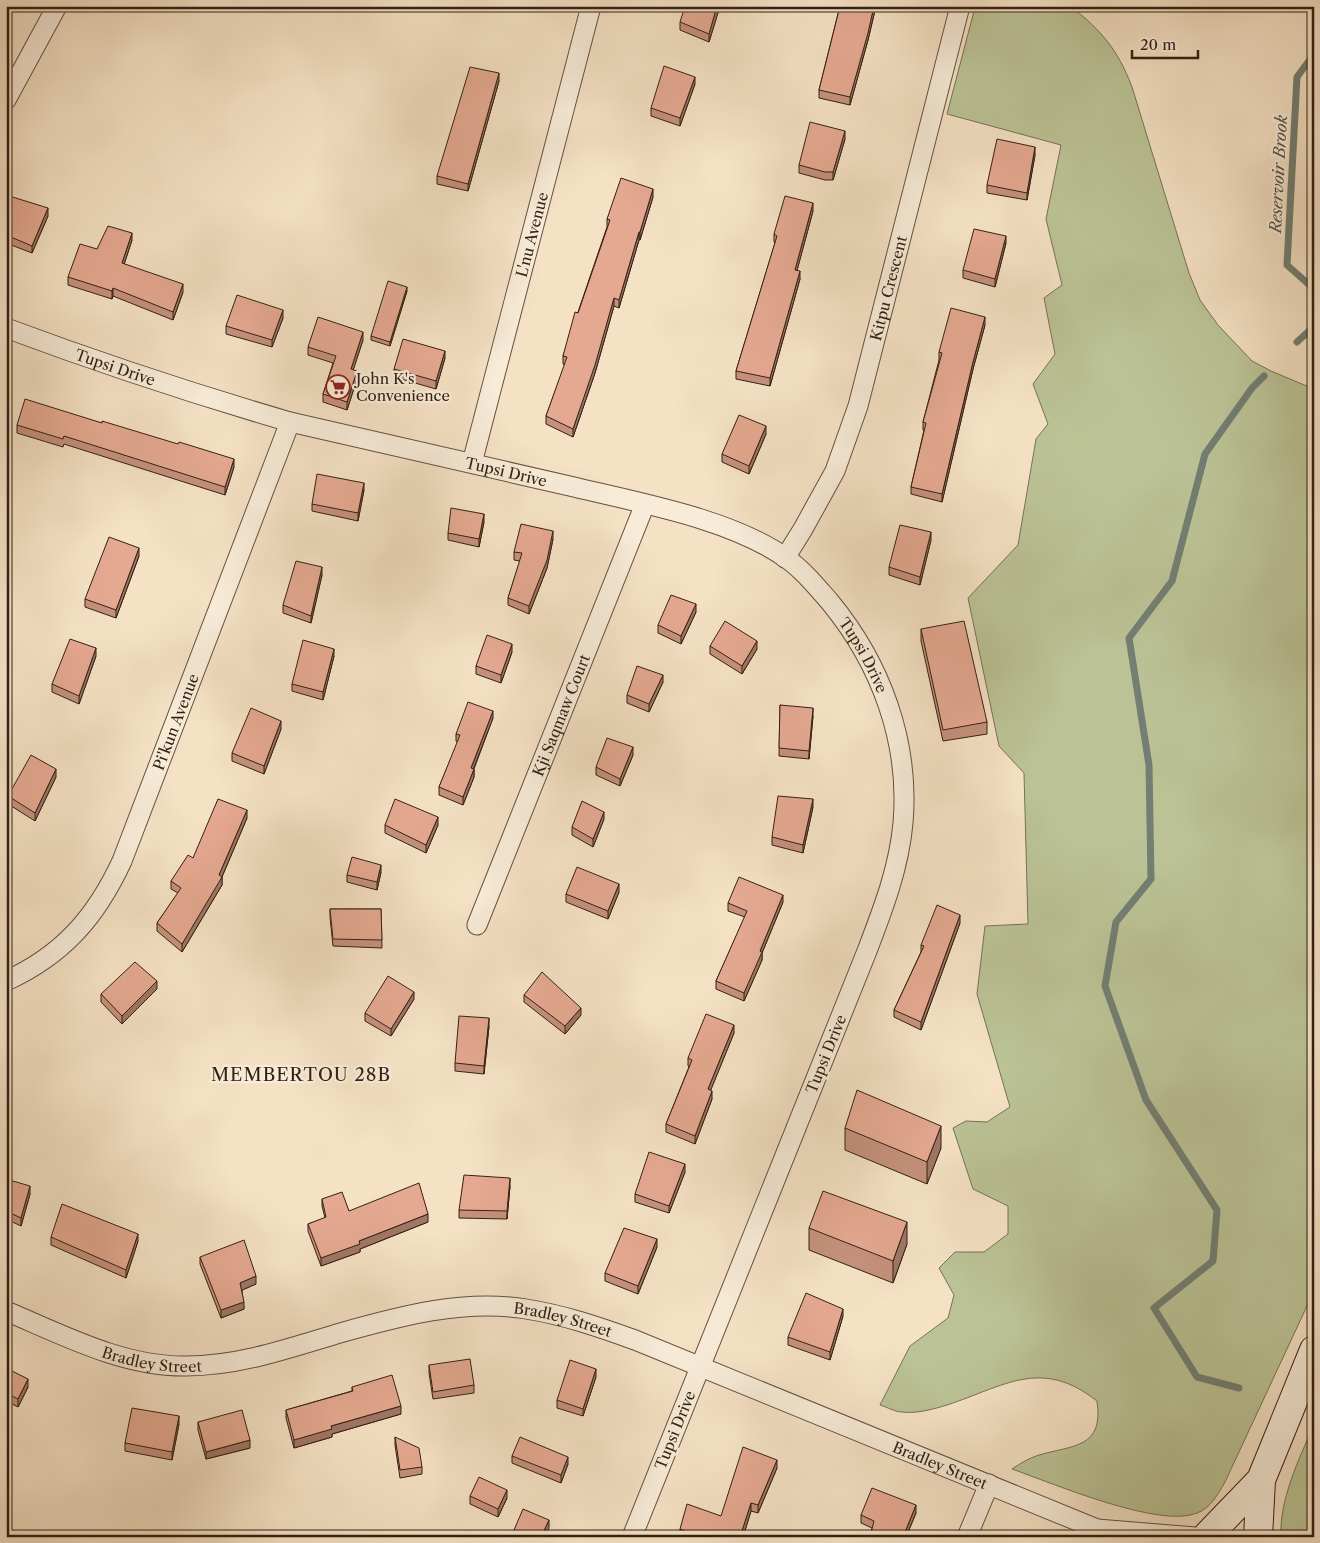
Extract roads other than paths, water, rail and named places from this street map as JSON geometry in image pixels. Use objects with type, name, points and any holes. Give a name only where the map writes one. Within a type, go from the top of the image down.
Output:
[{"type":"main road","points":[[1258,1537],[1262,1480],[1314,1350]]},
{"type":"main road","points":[[1202,1536],[1262,1480]]},
{"type":"main road","points":[[1202,1536],[1222,1534],[1235,1537]]},
{"type":"street","points":[[6,100],[57,6]]},
{"type":"street","name":"L'nu Avenue","points":[[472,463],[591,6]]},
{"type":"street","name":"Kitpu Crescent","points":[[785,558],[808,521],[835,470],[858,406],[960,6]]},
{"type":"street","name":"Tupsi Drive","points":[[6,328],[172,387],[290,422],[645,504],[742,534],[785,558],[803,572],[854,633],[880,682],[899,745],[904,796],[903,825],[891,887],[632,1537]]},
{"type":"street","name":"Pi'kun Avenue","points":[[6,980],[34,966],[64,945],[89,918],[113,880],[122,861],[290,422]]},
{"type":"street","name":"Kji Saqmaw Court","points":[[477,925],[645,504]]},
{"type":"street","name":"Bradley Street","points":[[6,1312],[107,1352],[145,1362],[185,1366],[224,1364],[264,1355],[372,1324],[445,1308],[489,1306],[524,1309],[558,1315],[635,1340],[701,1366],[989,1484],[1102,1533],[1202,1536]]},
{"type":"street","points":[[967,1537],[989,1484]]},
{"type":"waterway","name":"Reservoir Brook","points":[[1314,54],[1297,77],[1287,265],[1314,289]]},
{"type":"waterway","points":[[1297,342],[1310,330],[1314,319]]},
{"type":"waterway","points":[[1239,1388],[1197,1377],[1154,1308],[1213,1261],[1217,1210],[1146,1100],[1105,986],[1116,922],[1151,879],[1149,765],[1129,638],[1172,581],[1205,454],[1252,388],[1264,376]]},
{"type":"place","name":"John K's Convenience","points":[[338,387]]},
{"type":"district","name":"MEMBERTOU 28B","points":[[301,1075]]}]
